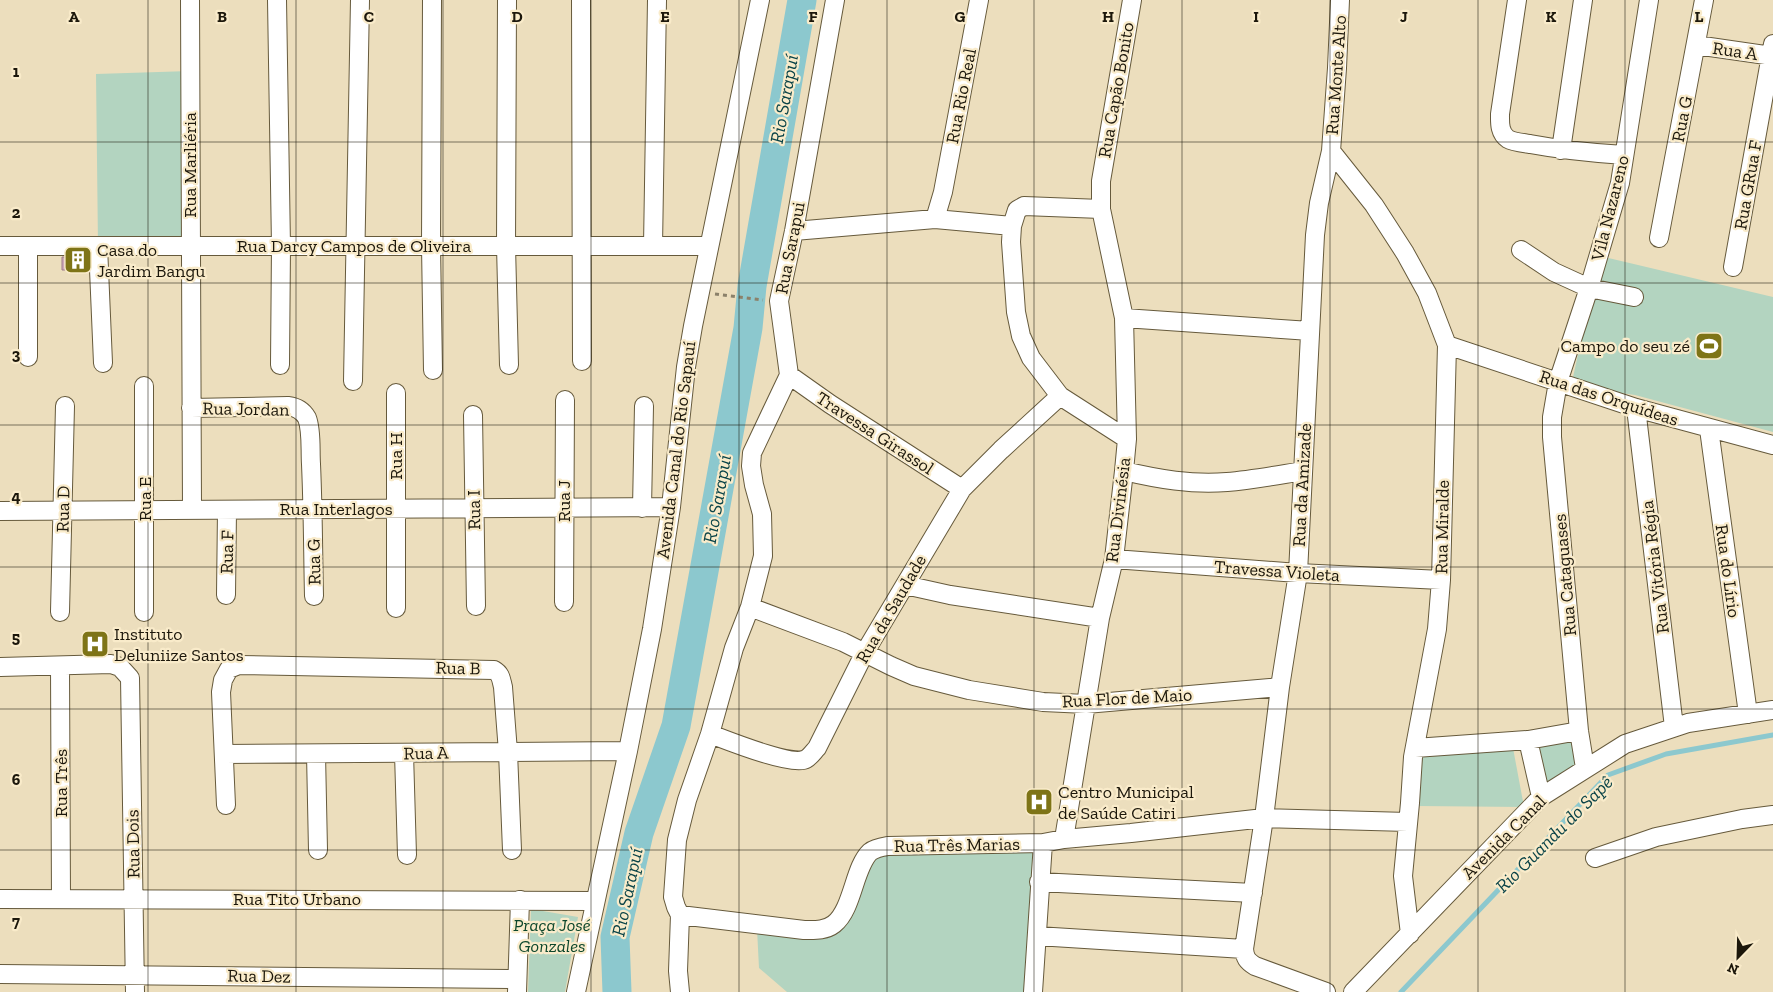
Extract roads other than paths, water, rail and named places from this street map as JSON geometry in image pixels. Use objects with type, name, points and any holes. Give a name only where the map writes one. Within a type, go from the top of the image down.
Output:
[{"type":"street","name":"Rua Marliéria","points":[[190,0],[192,510]]},
{"type":"street","points":[[277,0],[280,366]]},
{"type":"street","points":[[353,381],[360,0]]},
{"type":"street","points":[[432,0],[431,246],[433,370]]},
{"type":"street","points":[[507,0],[506,246],[509,364]]},
{"type":"street","points":[[581,0],[580,246],[582,362]]},
{"type":"street","points":[[653,246],[657,0]]},
{"type":"street","name":"Avenida Canal do Rio Sapauí","points":[[576,992],[628,751],[652,629],[671,507],[686,367],[708,246],[760,0]]},
{"type":"street","name":"Rua Sarapui","points":[[789,374],[780,301],[835,0]]},
{"type":"street","name":"Rua Rio Real","points":[[936,219],[943,192],[979,0]]},
{"type":"street","name":"Rua Capão Bonito","points":[[1101,180],[1132,0]]},
{"type":"street","name":"Rua Monte Alto","points":[[1331,151],[1340,0]]},
{"type":"street","points":[[1517,0],[1500,114],[1502,133],[1508,139],[1561,150],[1624,155]]},
{"type":"street","points":[[1561,150],[1583,0]]},
{"type":"street","name":"Vila Nazareno","points":[[1558,382],[1589,288],[1620,183],[1649,0]]},
{"type":"street","name":"Rua G","points":[[1659,238],[1704,0]]},
{"type":"street","name":"Rua A","points":[[1696,45],[1772,52]]},
{"type":"street","name":"Rua GRua F","points":[[1733,267],[1772,52]]},
{"type":"street","name":"Rua da Amizade","points":[[1244,949],[1264,818],[1280,687],[1298,573],[1315,235],[1319,203],[1331,151]]},
{"type":"street","name":"Rua Miralde","points":[[1331,151],[1374,205],[1405,253],[1427,293],[1447,345],[1441,580],[1437,628],[1415,748],[1403,876],[1410,934]]},
{"type":"street","name":"Rua Divinésia","points":[[1064,839],[1100,618],[1114,559],[1127,439],[1124,318],[1101,209],[1101,180]]},
{"type":"street","points":[[1101,209],[1024,206],[1017,210],[1012,226],[1011,242],[1016,312],[1021,336],[1031,358],[1060,396],[1127,439]]},
{"type":"street","points":[[794,231],[936,219],[1012,226]]},
{"type":"street","name":"Rua Darcy Campos de Oliveira","points":[[0,246],[708,246]]},
{"type":"street","points":[[28,246],[28,357]]},
{"type":"street","points":[[98,246],[103,363]]},
{"type":"street","points":[[1521,250],[1554,272],[1589,288],[1634,297]]},
{"type":"street","points":[[1124,318],[1310,331]]},
{"type":"street","name":"Rua das Orquídeas","points":[[1447,345],[1636,408],[1773,445]]},
{"type":"street","points":[[680,992],[678,971],[680,915],[673,897],[677,840],[687,800],[710,734],[734,648],[750,608],[763,556],[762,514],[751,466],[752,453],[789,374]]},
{"type":"street","name":"Travessa Girassol","points":[[789,374],[830,404],[962,489]]},
{"type":"street","name":"Rua Cataguases","points":[[1558,382],[1552,417],[1552,437],[1579,731],[1585,768]]},
{"type":"street","name":"Rua E","points":[[144,386],[144,612]]},
{"type":"street","name":"Rua H","points":[[396,393],[396,608]]},
{"type":"street","name":"Rua da Saudade","points":[[710,734],[774,756],[796,761],[806,760],[817,748],[864,652],[962,489],[1060,396]]},
{"type":"street","name":"Rua J","points":[[564,602],[565,400]]},
{"type":"street","name":"Rua D","points":[[60,612],[65,406]]},
{"type":"street","points":[[642,508],[644,406]]},
{"type":"street","name":"Rua Jordan","points":[[191,408],[295,407],[307,419],[310,438]]},
{"type":"street","name":"Rua Vitória Régia","points":[[1636,408],[1674,727]]},
{"type":"street","name":"Rua I","points":[[473,415],[476,606]]},
{"type":"street","name":"Rua do Lírio","points":[[1709,429],[1748,714]]},
{"type":"street","name":"Rua G","points":[[310,438],[314,596]]},
{"type":"street","points":[[1124,471],[1157,479],[1186,482],[1227,482],[1303,471]]},
{"type":"street","name":"Rua Interlagos","points":[[0,511],[671,507]]},
{"type":"street","name":"Rua F","points":[[226,595],[228,510]]},
{"type":"street","name":"Travessa Violeta","points":[[1114,559],[1298,573],[1441,580]]},
{"type":"street","points":[[905,586],[950,595],[1100,618]]},
{"type":"street","name":"Rua Flor de Maio","points":[[750,608],[806,627],[914,676],[969,690],[1043,702],[1086,704],[1280,687]]},
{"type":"street","name":"Rua Dois","points":[[0,667],[111,664],[120,667],[130,678],[135,992]]},
{"type":"street","name":"Rua B","points":[[224,754],[221,692],[223,680],[229,669],[239,665],[494,670],[501,677],[503,687],[512,850]]},
{"type":"street","name":"Rua Três","points":[[60,666],[62,899]]},
{"type":"street","name":"Avenida Canal","points":[[1353,992],[1541,797],[1625,744],[1674,727],[1773,710]]},
{"type":"street","points":[[1415,748],[1528,740],[1579,731]]},
{"type":"street","points":[[1528,740],[1541,797]]},
{"type":"street","name":"Rua A","points":[[224,754],[628,751]]},
{"type":"street","points":[[404,753],[407,855]]},
{"type":"street","points":[[224,754],[226,805]]},
{"type":"street","points":[[316,754],[318,850]]},
{"type":"street","points":[[1595,858],[1665,834],[1773,815]]},
{"type":"street","name":"Rua Três Marias","points":[[680,915],[804,930],[821,930],[833,925],[842,916],[869,853],[876,848],[888,846],[1042,843],[1064,839],[1264,818],[1408,822]]},
{"type":"street","points":[[1033,992],[1042,843]]},
{"type":"street","points":[[1039,882],[1253,893]]},
{"type":"street","name":"Rua Tito Urbano","points":[[0,899],[595,901]]},
{"type":"street","points":[[517,985],[520,900]]},
{"type":"street","points":[[1036,936],[1244,949],[1245,957],[1255,966],[1326,992]]},
{"type":"street","name":"Rua Dez","points":[[0,974],[134,974],[517,985]]},
{"type":"waterway","name":"Rio Sarapuí","points":[[617,992],[615,937],[639,833],[676,726],[748,328],[752,286],[802,0]]},
{"type":"waterway","name":"Rio Guandu do Sapê","points":[[1401,992],[1608,775],[1666,754],[1773,735]]},
{"type":"place","name":"Casa do Jardim Bangu","points":[[78,260]]},
{"type":"place","name":"Campo do seu zé","points":[[1709,346]]},
{"type":"place","name":"Instituto Deluniize Santos","points":[[95,644]]},
{"type":"place","name":"Centro Municipal de Saúde Catiri","points":[[1039,802]]},
{"type":"park label","name":"Praça José Gonzales","points":[[552,935]]}]
